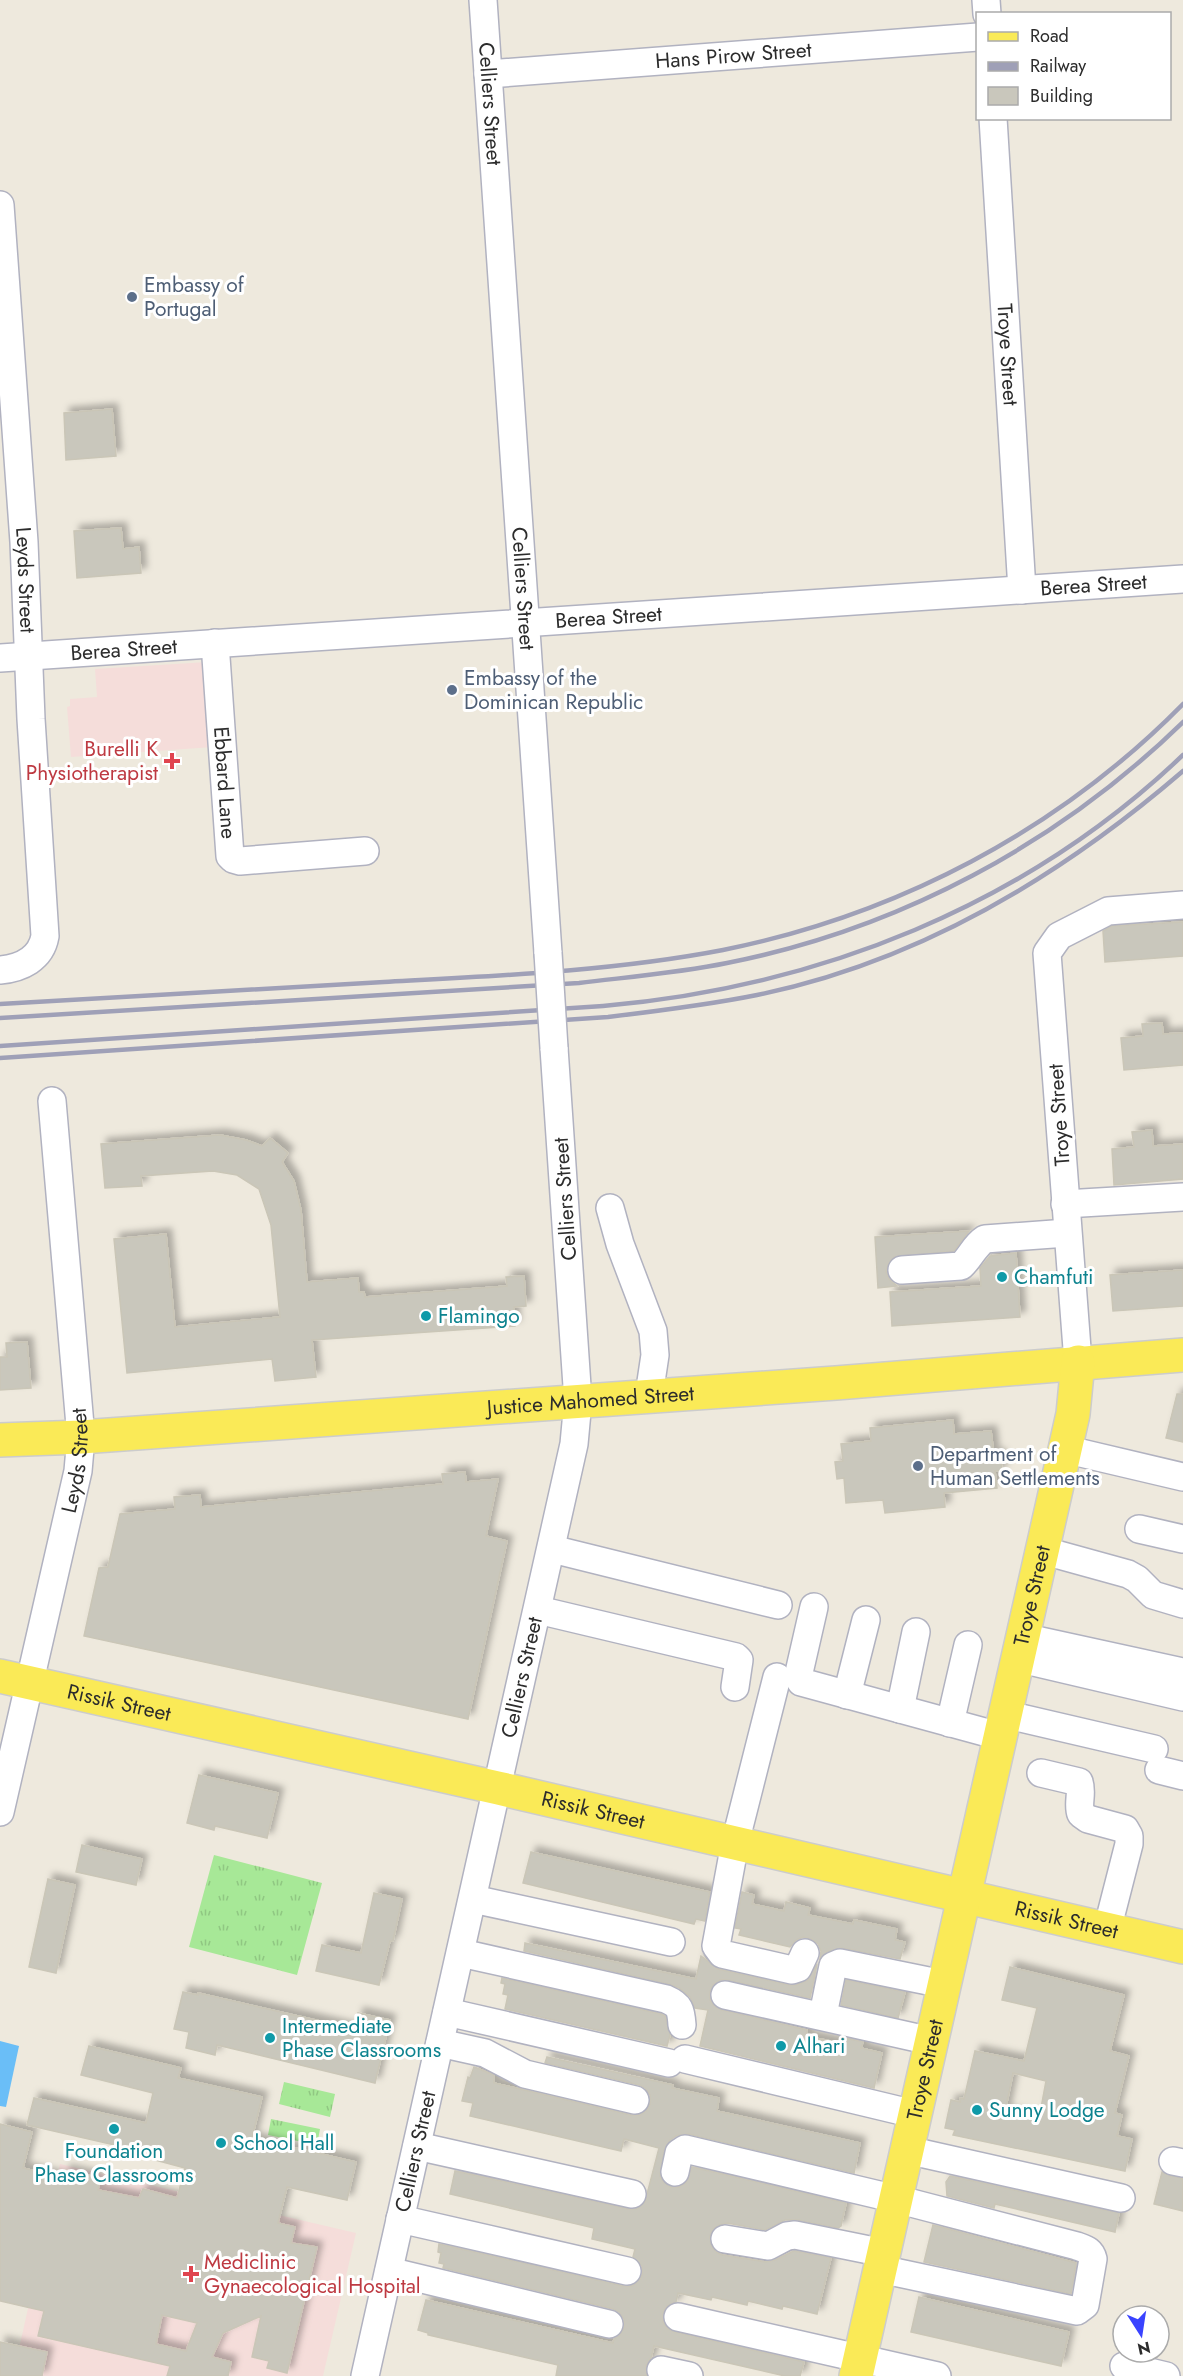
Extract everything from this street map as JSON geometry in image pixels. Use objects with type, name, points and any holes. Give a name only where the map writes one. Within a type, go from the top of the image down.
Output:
[{"type":"main road","name":"Justice Mahomed Street","points":[[0,1440],[81,1437],[847,1382],[1183,1355]]},
{"type":"main road","name":"Troye Street","points":[[858,2367],[1073,1414],[1078,1362]]},
{"type":"main road","name":"Rissik Street","points":[[15,1680],[498,1788],[1183,1947]]},
{"type":"street","name":"Celliers Street","points":[[365,2376],[552,1549],[572,1457],[578,1401],[483,0]]},
{"type":"street","name":"Hans Pirow Street","points":[[488,74],[976,37]]},
{"type":"street","name":"Troye Street","points":[[993,120],[1022,590]]},
{"type":"street","name":"Leyds Street","points":[[0,205],[24,542],[31,719],[45,926],[42,946],[36,956],[22,965],[0,970]]},
{"type":"street","name":"Berea Street","points":[[0,658],[1183,579]]},
{"type":"street","name":"Ebbard Lane","points":[[215,643],[230,856],[233,860],[240,861],[365,851]]},
{"type":"street","name":"Troye Street","points":[[1078,1362],[1047,953],[1059,936],[1108,911],[1183,905]]},
{"type":"street","name":"Leyds Street","points":[[0,1812],[15,1680],[78,1471],[81,1437],[52,1101]]},
{"type":"street","points":[[1065,1204],[1183,1197]]},
{"type":"street","points":[[610,1208],[620,1244],[653,1331],[655,1355],[649,1395]]},
{"type":"street","points":[[902,1270],[961,1266],[973,1253],[976,1245],[985,1239],[1067,1233]]},
{"type":"street","points":[[1064,1449],[1183,1477]]},
{"type":"street","points":[[1139,1529],[1183,1539]]},
{"type":"street","points":[[552,1549],[778,1605]]},
{"type":"street","points":[[1041,1550],[1128,1574],[1137,1579],[1153,1595],[1183,1604]]},
{"type":"street","points":[[814,1607],[799,1680],[950,1723],[1002,1725],[1166,1765]]},
{"type":"street","points":[[538,1610],[738,1659],[740,1665],[735,1687]]},
{"type":"street","points":[[847,1695],[866,1620]]},
{"type":"street","points":[[900,1709],[916,1632]]},
{"type":"street","points":[[950,1723],[968,1644]]},
{"type":"street","points":[[1019,1647],[1183,1672]]},
{"type":"street","points":[[1019,1647],[1183,1697]]},
{"type":"street","points":[[777,1677],[735,1843],[716,1941],[719,1952],[792,1970],[798,1968],[805,1953]]},
{"type":"street","points":[[1041,1773],[1079,1782],[1080,1811],[1084,1817],[1122,1828],[1129,1836],[1129,1844],[1107,1930]]},
{"type":"street","points":[[473,1899],[671,1942]]},
{"type":"street","points":[[461,1953],[666,1999],[676,2004],[681,2010],[682,2025]]},
{"type":"street","points":[[825,2006],[833,1966],[840,1963],[943,1984]]},
{"type":"street","points":[[725,1995],[931,2041]]},
{"type":"street","points":[[447,2012],[677,2061],[1121,2198]]},
{"type":"street","points":[[440,2043],[485,2053],[525,2074],[635,2100]]},
{"type":"street","points":[[910,2134],[1091,2180]]},
{"type":"street","points":[[417,2146],[632,2194]]},
{"type":"street","points":[[675,2172],[679,2153],[685,2150],[896,2199],[1088,2250],[1093,2259],[1085,2305],[1081,2309],[1071,2310],[882,2261],[795,2235],[787,2236],[768,2246],[725,2239]]},
{"type":"street","points":[[402,2213],[626,2263]]},
{"type":"street","points":[[387,2277],[600,2327]]},
{"type":"street","points":[[678,2317],[858,2367],[937,2376]]},
{"type":"street","points":[[1124,2366],[1166,2376]]},
{"type":"street","points":[[661,2370],[689,2376]]},
{"type":"shaded area","points":[[207,662],[213,747],[71,757],[67,707],[70,706],[70,699],[97,697],[95,669]]},
{"type":"shaded area","name":"Mediclinic Gynaecological Hospital","points":[[60,2164],[356,2233],[323,2376],[13,2376]]},
{"type":"green space","points":[[214,1855],[322,1883],[297,1975],[189,1947]]},
{"type":"green space","points":[[284,2082],[335,2094],[330,2117],[279,2104]]},
{"type":"green space","points":[[271,2119],[320,2129],[317,2145],[268,2135]]},
{"type":"water","points":[[0,2041],[19,2046],[6,2107],[0,2106]]},
{"type":"building","points":[[112,409],[116,456],[66,460],[64,413]]},
{"type":"building","points":[[121,528],[123,549],[139,547],[141,573],[77,578],[74,531]]},
{"type":"building","points":[[1183,922],[1183,956],[1105,962],[1103,931],[1112,926]]},
{"type":"building","points":[[1162,1023],[1163,1034],[1183,1033],[1183,1065],[1124,1070],[1121,1038],[1143,1036],[1142,1024]]},
{"type":"building","points":[[1152,1130],[1153,1146],[1183,1144],[1183,1179],[1114,1185],[1112,1149],[1134,1147],[1132,1132]]},
{"type":"building","points":[[220,1135],[262,1146],[270,1138],[288,1153],[282,1162],[294,1181],[301,1210],[307,1282],[358,1278],[359,1292],[364,1292],[365,1297],[507,1286],[506,1277],[524,1276],[526,1306],[514,1307],[515,1326],[312,1340],[316,1377],[275,1381],[272,1359],[127,1373],[114,1239],[166,1234],[175,1327],[280,1317],[271,1225],[259,1189],[237,1175],[213,1171],[141,1176],[142,1186],[105,1188],[101,1144]]},
{"type":"building","points":[[969,1231],[954,1251],[894,1257],[888,1264],[886,1272],[889,1279],[897,1286],[878,1288],[875,1237]]},
{"type":"building","name":"Chamfuti","points":[[1016,1253],[1020,1317],[892,1326],[890,1292],[981,1286],[980,1268],[990,1256]]},
{"type":"building","points":[[1183,1270],[1183,1306],[1113,1311],[1110,1275]]},
{"type":"building","points":[[27,1342],[31,1388],[0,1390],[0,1357],[7,1357],[6,1343]]},
{"type":"building","points":[[1177,1394],[1183,1394],[1183,1442],[1166,1438]]},
{"type":"building","name":"Department of Human Settlements","points":[[953,1420],[954,1434],[991,1431],[994,1455],[1000,1454],[1002,1470],[995,1471],[997,1488],[944,1493],[945,1507],[885,1513],[883,1500],[846,1503],[844,1478],[837,1479],[835,1462],[843,1461],[841,1444],[871,1441],[870,1428]]},
{"type":"building","points":[[465,1472],[466,1482],[498,1479],[486,1536],[507,1541],[468,1719],[84,1636],[99,1568],[108,1567],[120,1514],[175,1509],[174,1497],[200,1495],[201,1507],[443,1484],[442,1474]]},
{"type":"building","points":[[199,1775],[278,1793],[267,1838],[215,1826],[214,1830],[187,1823]]},
{"type":"building","points":[[82,1845],[142,1859],[136,1885],[76,1872]]},
{"type":"building","points":[[531,1852],[710,1892],[705,1921],[696,1919],[694,1924],[523,1883]]},
{"type":"building","points":[[48,1879],[75,1885],[56,1973],[29,1967]]},
{"type":"building","points":[[742,1892],[754,1895],[752,1904],[784,1911],[786,1902],[810,1908],[808,1915],[853,1924],[854,1920],[897,1929],[895,1940],[905,1942],[900,1959],[842,1948],[827,1952],[820,1959],[821,1951],[818,1944],[811,1939],[803,1937],[796,1940],[790,1947],[739,1935],[741,1929],[735,1928]]},
{"type":"building","points":[[374,1893],[402,1899],[393,1941],[390,1941],[379,1985],[316,1971],[322,1945],[361,1953]]},
{"type":"building","name":"Alhari","points":[[525,1943],[696,1979],[701,1956],[718,1969],[789,1985],[797,1985],[808,1980],[817,1964],[810,1998],[720,1980],[713,1985],[710,2000],[715,2007],[722,2010],[807,2030],[806,2036],[840,2043],[841,2037],[863,2042],[861,2048],[882,2053],[874,2088],[700,2046],[708,2010],[695,2008],[690,1997],[679,1988],[524,1951]]},
{"type":"building","points":[[1010,1967],[1124,1995],[1110,2051],[1129,2056],[1115,2113],[1122,2115],[1117,2136],[1132,2139],[1125,2171],[953,2135],[955,2130],[945,2128],[951,2100],[960,2102],[960,2098],[964,2099],[975,2051],[1024,2061],[1037,2008],[1002,2000]],"holes":[[[1013,2073],[1046,2081],[1039,2119],[1005,2112]]]},
{"type":"building","points":[[502,1978],[661,2014],[665,2016],[670,2035],[667,2046],[505,2009],[508,1995],[503,1994],[505,1984],[501,1983]]},
{"type":"building","points":[[846,1980],[905,1992],[898,2018],[841,2005]]},
{"type":"building","name":"Intermediate Phase Classrooms","points":[[183,1992],[198,1995],[198,1993],[355,2029],[358,2013],[390,2020],[375,2083],[217,2045],[215,2055],[186,2048],[189,2032],[174,2029]]},
{"type":"building","points":[[89,2046],[181,2068],[178,2078],[262,2097],[252,2138],[356,2162],[347,2200],[287,2187],[278,2223],[295,2227],[291,2243],[317,2247],[287,2373],[267,2368],[269,2361],[252,2357],[261,2316],[223,2333],[212,2357],[231,2362],[228,2376],[167,2376],[170,2366],[38,2336],[44,2311],[0,2301],[0,2124],[32,2132],[23,2168],[64,2178],[65,2170],[96,2177],[100,2180],[98,2190],[139,2198],[143,2189],[177,2198],[185,2168],[140,2156],[141,2151],[27,2125],[34,2098],[146,2123],[153,2093],[81,2075]],"holes":[[[162,2315],[197,2323],[186,2351],[156,2344]]]},
{"type":"building","points":[[547,2057],[673,2085],[672,2088],[719,2098],[717,2111],[860,2143],[854,2173],[688,2134],[676,2136],[670,2140],[664,2150],[660,2176],[664,2183],[671,2187],[679,2187],[686,2183],[692,2167],[846,2203],[841,2226],[838,2228],[798,2220],[785,2220],[765,2230],[727,2223],[713,2229],[710,2236],[711,2245],[716,2252],[722,2255],[766,2262],[794,2251],[831,2258],[817,2314],[783,2306],[782,2309],[748,2301],[747,2305],[712,2297],[711,2300],[678,2293],[676,2302],[667,2306],[663,2313],[663,2322],[668,2329],[675,2332],[804,2362],[800,2376],[785,2376],[654,2346],[646,2366],[647,2376],[556,2376],[558,2365],[428,2335],[418,2330],[426,2300],[613,2343],[624,2328],[624,2319],[619,2312],[613,2309],[443,2268],[444,2264],[439,2263],[441,2253],[438,2252],[439,2244],[623,2286],[632,2286],[642,2275],[642,2266],[633,2257],[635,2249],[592,2239],[594,2228],[450,2194],[455,2171],[629,2209],[637,2209],[645,2202],[659,2148],[624,2139],[621,2151],[470,2116],[473,2103],[462,2101],[468,2077],[470,2078],[474,2067],[494,2075],[494,2083],[631,2115],[640,2115],[650,2104],[650,2095],[645,2088],[639,2085],[545,2063]]},
{"type":"building","points":[[1162,2172],[1183,2178],[1183,2211],[1154,2204]]},
{"type":"building","points":[[950,2176],[1119,2213],[1115,2232],[995,2204],[994,2208],[947,2196],[946,2182]]},
{"type":"building","points":[[933,2225],[1076,2263],[1071,2294],[924,2262]]},
{"type":"building","points":[[919,2297],[1069,2332],[1061,2366],[911,2332]]},
{"type":"building","points":[[0,2342],[47,2352],[42,2376],[0,2376]]},
{"type":"railway","points":[[0,1004],[554,972],[682,957],[788,935],[851,915],[971,862],[1028,828],[1083,791],[1134,750],[1183,704]]},
{"type":"railway","points":[[0,1018],[579,983],[709,966],[791,948],[853,928],[914,904],[973,876],[1029,843],[1083,806],[1135,766],[1183,722]]},
{"type":"railway","points":[[0,1046],[603,1006],[683,996],[763,980],[840,958],[915,930],[987,896],[1056,855],[1122,808],[1183,755]]},
{"type":"railway","points":[[0,1058],[608,1017],[702,1005],[757,995],[816,980],[874,961],[930,938],[984,910],[1037,880],[1087,846],[1183,771]]},
{"type":"place","name":"Embassy of Portugal","points":[[132,297]]},
{"type":"place","name":"Embassy of the Dominican Republic","points":[[452,690]]},
{"type":"place","name":"Burelli K Physiotherapist","points":[[172,761]]},
{"type":"place","name":"Chamfuti","points":[[1002,1277]]},
{"type":"place","name":"Flamingo","points":[[426,1316]]},
{"type":"place","name":"Department of Human Settlements","points":[[918,1466]]},
{"type":"place","name":"Intermediate Phase Classrooms","points":[[270,2038]]},
{"type":"place","name":"Alhari","points":[[781,2046]]},
{"type":"place","name":"Sunny Lodge","points":[[977,2110]]},
{"type":"place","name":"Foundation Phase Classrooms","points":[[114,2129]]},
{"type":"place","name":"School Hall","points":[[221,2143]]},
{"type":"place","name":"Mediclinic Gynaecological Hospital","points":[[191,2274]]}]
